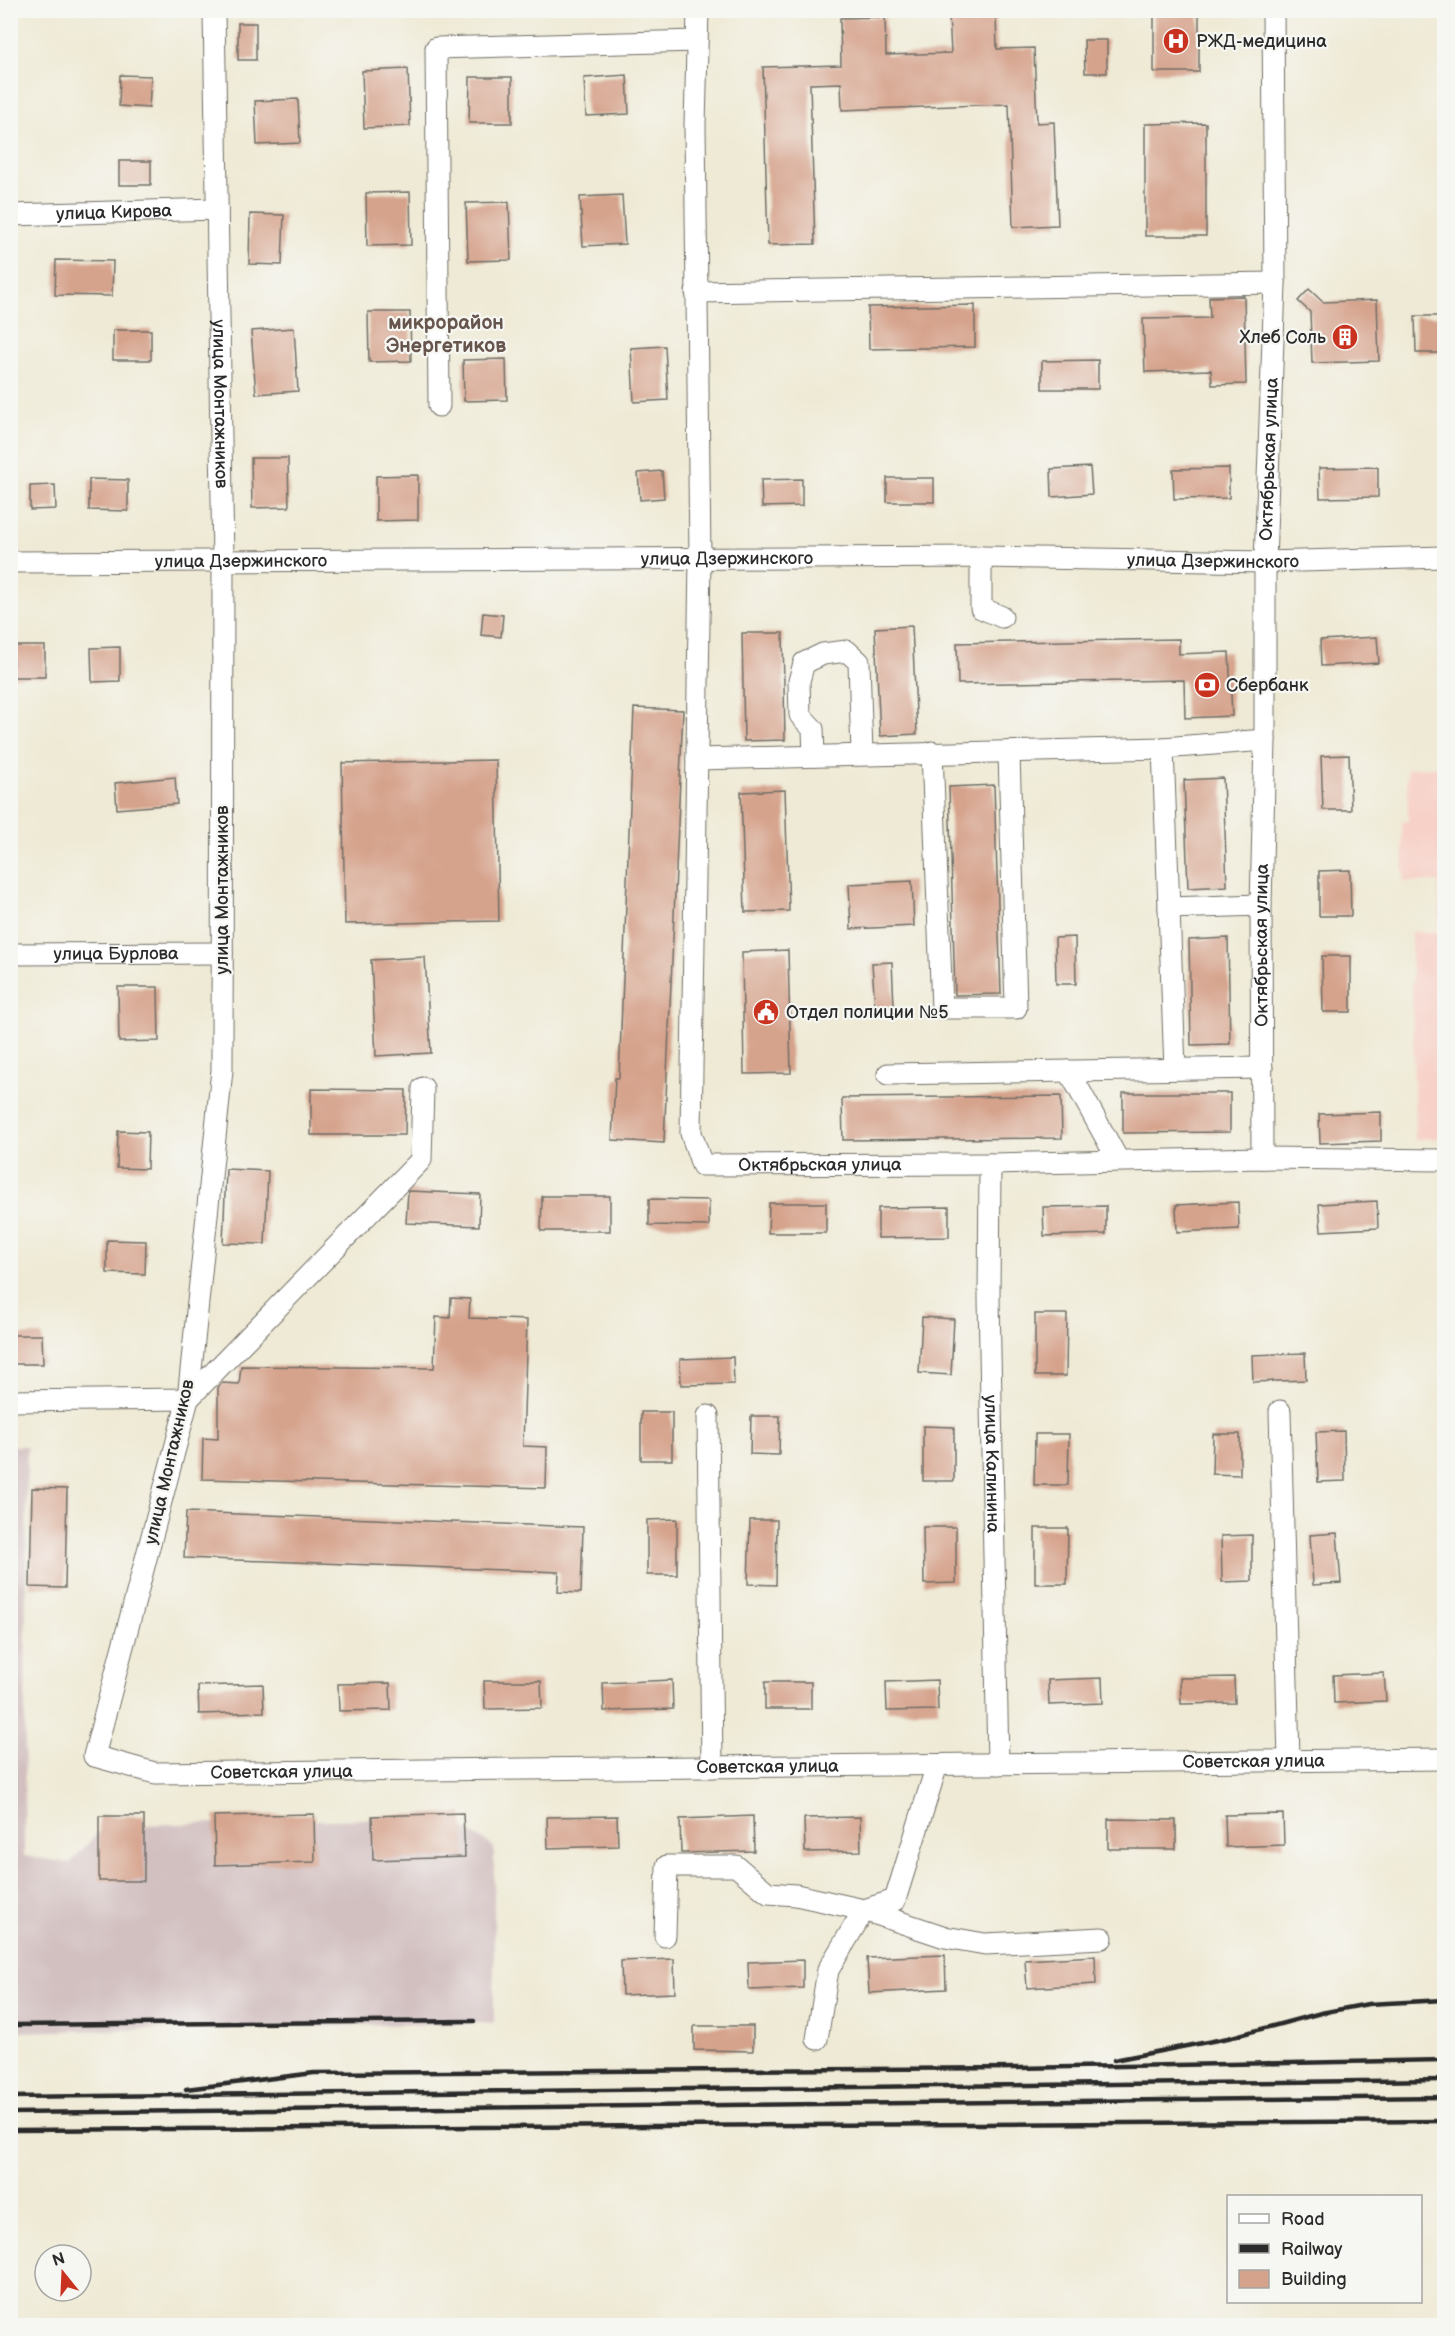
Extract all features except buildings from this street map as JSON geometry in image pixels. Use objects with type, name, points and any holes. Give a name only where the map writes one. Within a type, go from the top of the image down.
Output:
[{"type":"street","name":"улица Монтажников","points":[[94,1756],[188,1399],[222,1070],[224,561],[214,10]]},
{"type":"street","points":[[698,10],[695,125],[700,558],[697,759],[1163,748],[1265,740]]},
{"type":"street","name":"Октябрьская улица","points":[[1262,1158],[1261,905],[1265,740],[1265,562],[1275,283],[1274,10]]},
{"type":"street","points":[[439,406],[436,48],[697,41]]},
{"type":"street","name":"улица Кирова","points":[[10,215],[217,209]]},
{"type":"street","points":[[696,292],[1275,283]]},
{"type":"street","points":[[981,557],[981,608],[1002,617]]},
{"type":"street","name":"улица Дзержинского","points":[[10,562],[981,557],[1265,562],[1444,557]]},
{"type":"street","points":[[814,756],[813,729],[800,715],[800,681],[804,663],[823,654],[847,651],[859,662],[862,754]]},
{"type":"street","points":[[1163,748],[1175,1069]]},
{"type":"street","points":[[932,752],[942,1008],[1016,1008],[1009,752]]},
{"type":"street","name":"Октябрьская улица","points":[[697,759],[691,1133],[702,1165],[990,1164],[1262,1158],[1444,1160]]},
{"type":"street","points":[[1169,908],[1261,905]]},
{"type":"street","name":"улица Бурлова","points":[[10,954],[222,953]]},
{"type":"street","points":[[888,1074],[1262,1068]]},
{"type":"street","points":[[1069,1071],[1118,1160]]},
{"type":"street","points":[[10,1401],[188,1399],[421,1160],[423,1088]]},
{"type":"street","name":"улица Калинина","points":[[990,1164],[989,1298],[998,1764]]},
{"type":"street","points":[[1280,1411],[1289,1761]]},
{"type":"street","points":[[708,1416],[712,1767]]},
{"type":"street","name":"Советская улица","points":[[94,1756],[155,1773],[1444,1759]]},
{"type":"street","points":[[817,2039],[828,1970],[864,1910],[895,1900],[937,1765]]},
{"type":"street","points":[[665,1936],[667,1866],[736,1866],[768,1893],[796,1895],[864,1910],[945,1937],[985,1944],[1102,1938]]},
{"type":"shaded area","points":[[1444,767],[1444,1138],[1415,1139],[1411,932],[1440,932],[1439,882],[1404,882],[1402,822],[1408,821],[1407,768]]},
{"type":"shaded area","points":[[10,1446],[27,1446],[24,1856],[70,1863],[104,1826],[446,1817],[494,1847],[494,2023],[11,2032]]},
{"type":"railway","points":[[1114,2060],[1228,2038],[1321,2013],[1368,2004],[1444,2000]]},
{"type":"railway","points":[[10,2025],[474,2021]]},
{"type":"railway","points":[[186,2089],[314,2073],[1019,2068],[1444,2060]]},
{"type":"railway","points":[[10,2097],[1444,2080]]},
{"type":"railway","points":[[10,2113],[1444,2097]]},
{"type":"railway","points":[[10,2130],[1444,2121]]},
{"type":"place","name":"РЖД-медицина","points":[[1176,41]]},
{"type":"place","name":"Хлеб Соль","points":[[1345,337]]},
{"type":"place","name":"Сбербанк","points":[[1207,685]]},
{"type":"place","name":"Отдел полиции №5","points":[[766,1012]]},
{"type":"district","name":"микрорайон Энергетиков","points":[[446,334]]}]
